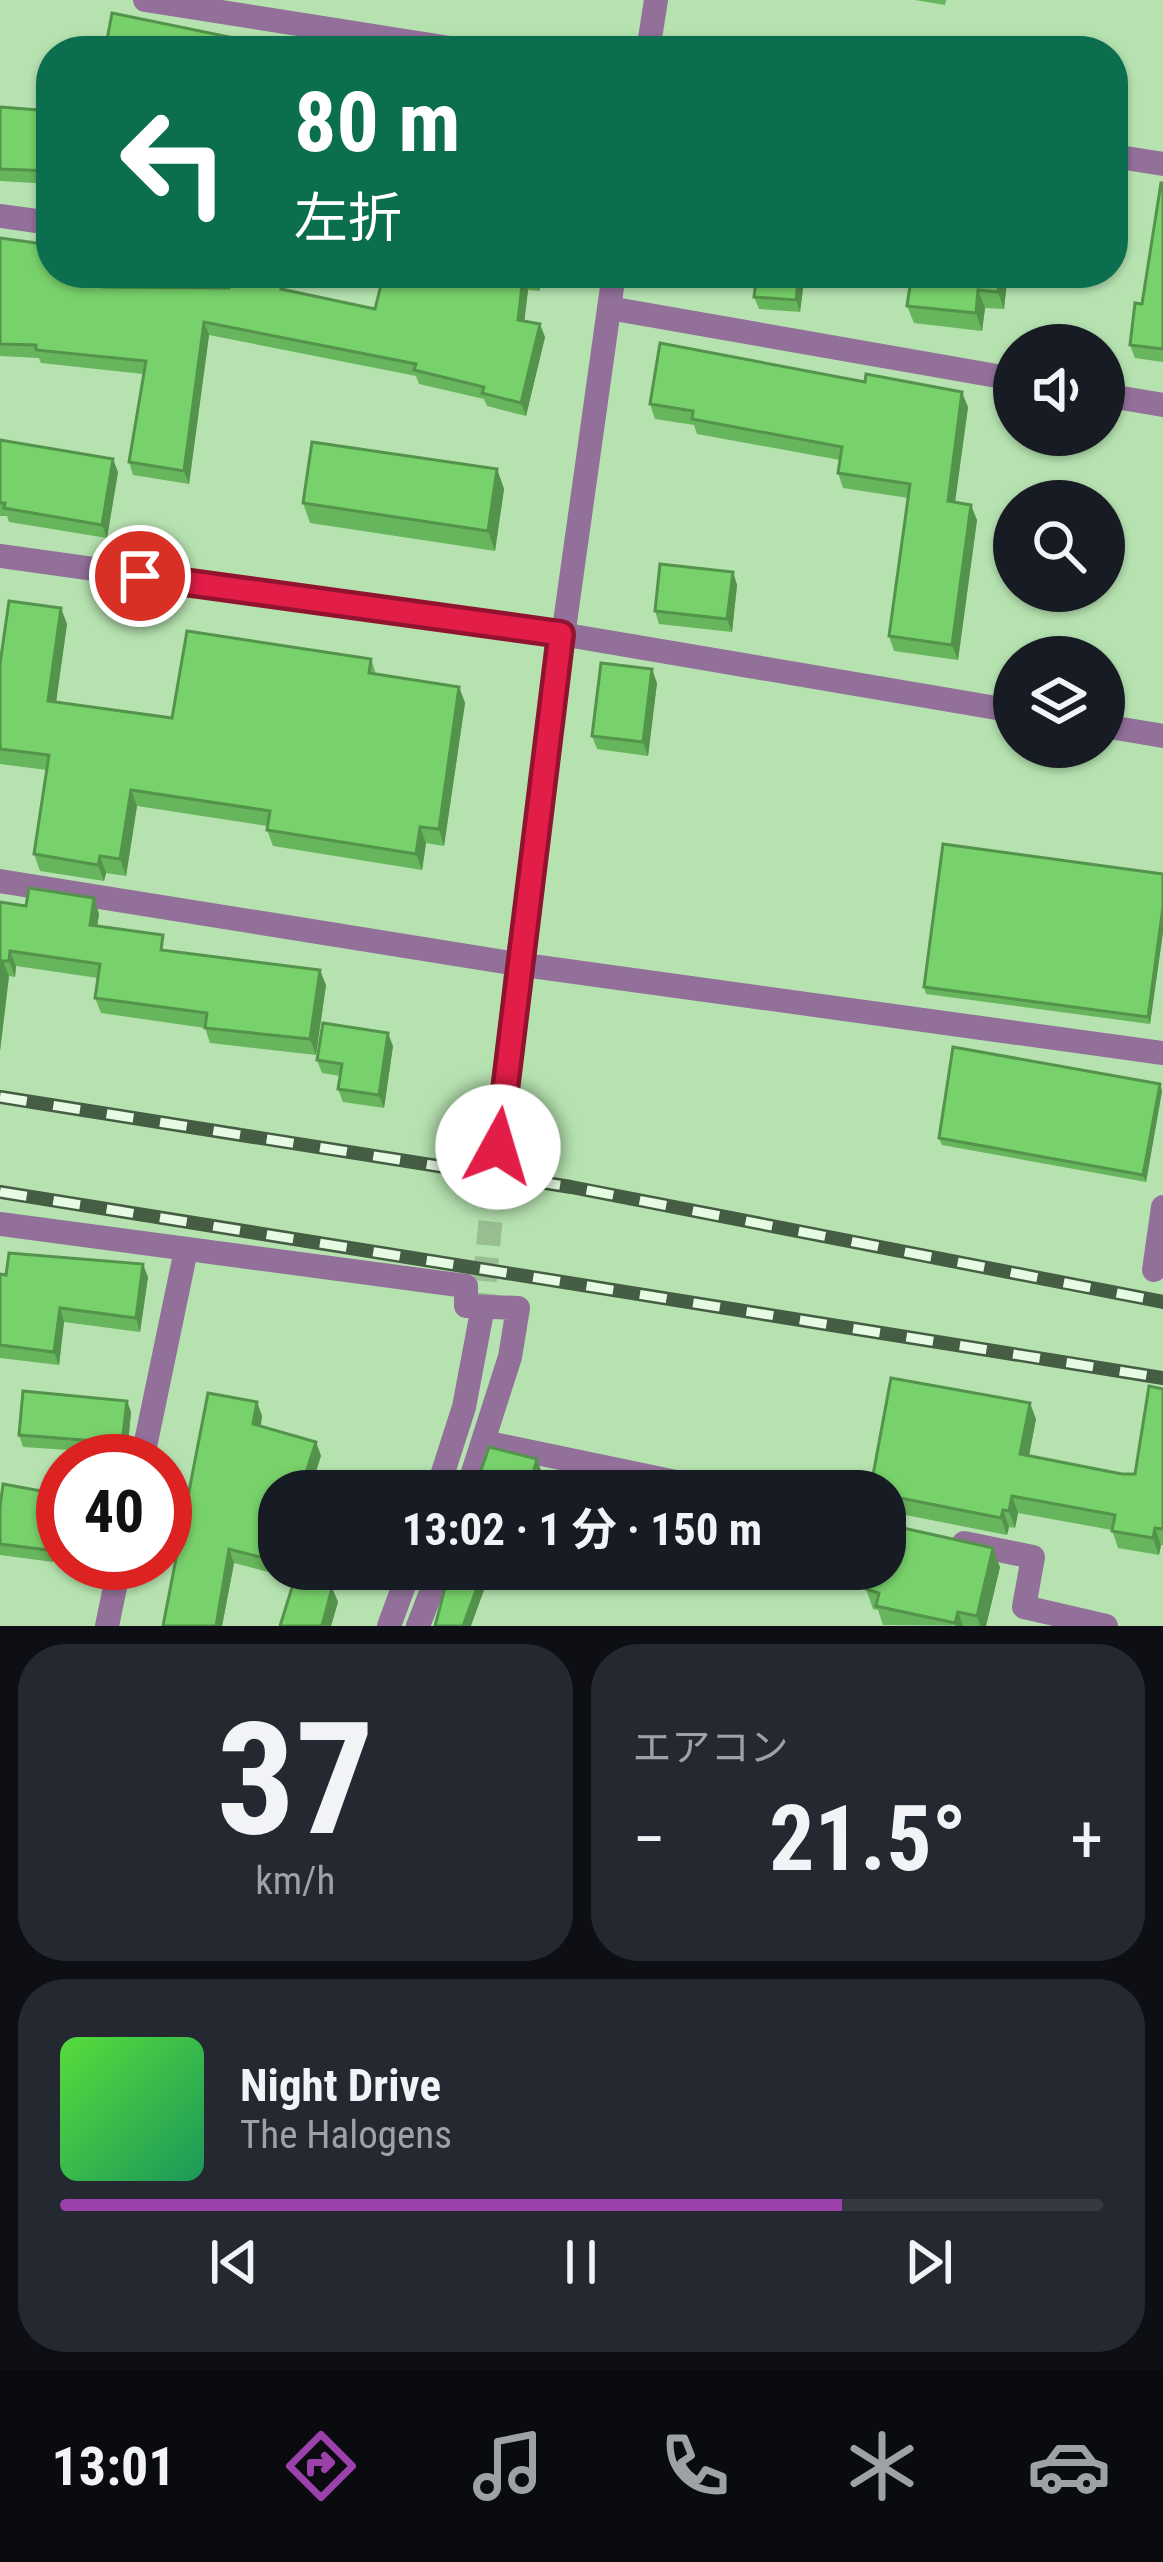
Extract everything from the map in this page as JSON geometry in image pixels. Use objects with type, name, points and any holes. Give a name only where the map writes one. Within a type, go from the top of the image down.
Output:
[{"type":"street","points":[[145,0],[374,36]]},
{"type":"street","points":[[650,36],[656,0]]},
{"type":"street","points":[[1128,158],[1163,164]]},
{"type":"street","points":[[0,216],[36,221]]},
{"type":"street","points":[[498,1147],[517,964],[612,288]]},
{"type":"street","points":[[609,308],[993,375]]},
{"type":"street","points":[[1125,398],[1163,405]]},
{"type":"street","points":[[0,556],[561,634],[993,707]]},
{"type":"street","points":[[1125,730],[1163,736]]},
{"type":"street","points":[[0,881],[517,964],[1163,1053]]},
{"type":"street","points":[[1154,1270],[1163,1207]]},
{"type":"street","points":[[0,1224],[466,1286],[466,1306],[518,1308],[474,1470]]},
{"type":"street","points":[[148,1434],[186,1250]]},
{"type":"street","points":[[444,1470],[464,1407],[482,1317]]},
{"type":"street","points":[[484,1442],[618,1470]]},
{"type":"street","points":[[949,1539],[1033,1557],[1022,1617],[1106,1626]]},
{"type":"street","points":[[107,1626],[115,1590]]},
{"type":"street","points":[[388,1626],[402,1590]]},
{"type":"street","points":[[418,1626],[432,1590]]},
{"type":"building","points":[[112,13],[224,36],[108,36]]},
{"type":"building","points":[[0,107],[36,110],[36,170],[0,169]]},
{"type":"building","points":[[1161,183],[1163,349],[1130,345],[1135,303],[1142,304]]},
{"type":"building","points":[[0,238],[36,243],[36,288],[281,288],[375,309],[380,288],[522,288],[518,320],[540,324],[521,403],[482,393],[484,387],[414,370],[416,364],[204,322],[184,471],[129,462],[146,361],[0,344]]},
{"type":"building","points":[[755,288],[797,288],[796,300],[754,297]]},
{"type":"building","points":[[910,288],[998,288],[998,292],[978,290],[976,313],[907,306]]},
{"type":"building","points":[[660,343],[865,382],[866,374],[962,392],[948,501],[971,505],[952,645],[889,636],[910,484],[838,473],[842,447],[692,419],[693,411],[650,404]]},
{"type":"building","points":[[0,440],[113,459],[102,525],[4,508],[5,503],[0,503]]},
{"type":"building","points":[[312,442],[497,469],[488,531],[303,503]]},
{"type":"building","points":[[660,564],[733,572],[727,619],[655,611]]},
{"type":"building","points":[[9,601],[61,608],[48,701],[172,718],[187,631],[371,659],[369,673],[459,687],[439,829],[420,827],[416,854],[267,830],[270,811],[131,790],[120,859],[100,856],[98,865],[34,854],[49,755],[0,749],[0,664]]},
{"type":"building","points":[[601,663],[652,669],[643,742],[592,736]]},
{"type":"building","points":[[943,844],[1163,874],[1148,1017],[924,987]]},
{"type":"building","points":[[29,888],[94,898],[90,925],[163,935],[161,950],[320,970],[310,1039],[205,1028],[207,1013],[95,998],[100,964],[10,951],[9,961],[3,961],[0,989],[0,902],[26,906]]},
{"type":"building","points":[[323,1023],[388,1033],[379,1095],[338,1089],[342,1064],[317,1060]]},
{"type":"building","points":[[953,1047],[1160,1084],[1143,1175],[939,1138]]},
{"type":"building","points":[[9,1253],[143,1264],[136,1318],[60,1308],[54,1352],[0,1345],[0,1274],[6,1275]]},
{"type":"building","points":[[891,1378],[1030,1403],[1020,1454],[1122,1474],[1135,1474],[1149,1386],[1163,1389],[1163,1529],[1155,1528],[1153,1538],[1112,1531],[1115,1515],[1012,1496],[1009,1511],[1003,1510],[1001,1518],[906,1499],[906,1470],[874,1470]]},
{"type":"building","points":[[23,1391],[127,1401],[123,1434],[19,1435]]},
{"type":"building","points":[[208,1393],[257,1402],[253,1424],[316,1442],[307,1470],[258,1470],[258,1557],[229,1549],[216,1626],[163,1626],[170,1590],[192,1590],[192,1476]]},
{"type":"building","points":[[489,1447],[537,1459],[534,1470],[481,1470]]},
{"type":"building","points":[[3,1484],[36,1490],[36,1548],[0,1544]]},
{"type":"building","points":[[906,1529],[993,1548],[977,1616],[958,1612],[955,1623],[876,1606],[879,1593],[869,1590],[906,1590]]},
{"type":"building","points":[[291,1590],[331,1590],[322,1626],[280,1626]]},
{"type":"building","points":[[444,1590],[476,1590],[463,1626],[435,1626]]},
{"type":"tunnel","points":[[481,1317],[498,1146]]},
{"type":"railway","points":[[0,1097],[571,1187],[1163,1302]]},
{"type":"railway","points":[[0,1192],[1163,1378]]},
{"type":"route","points":[[140,576],[561,634],[498,1147]]}]
